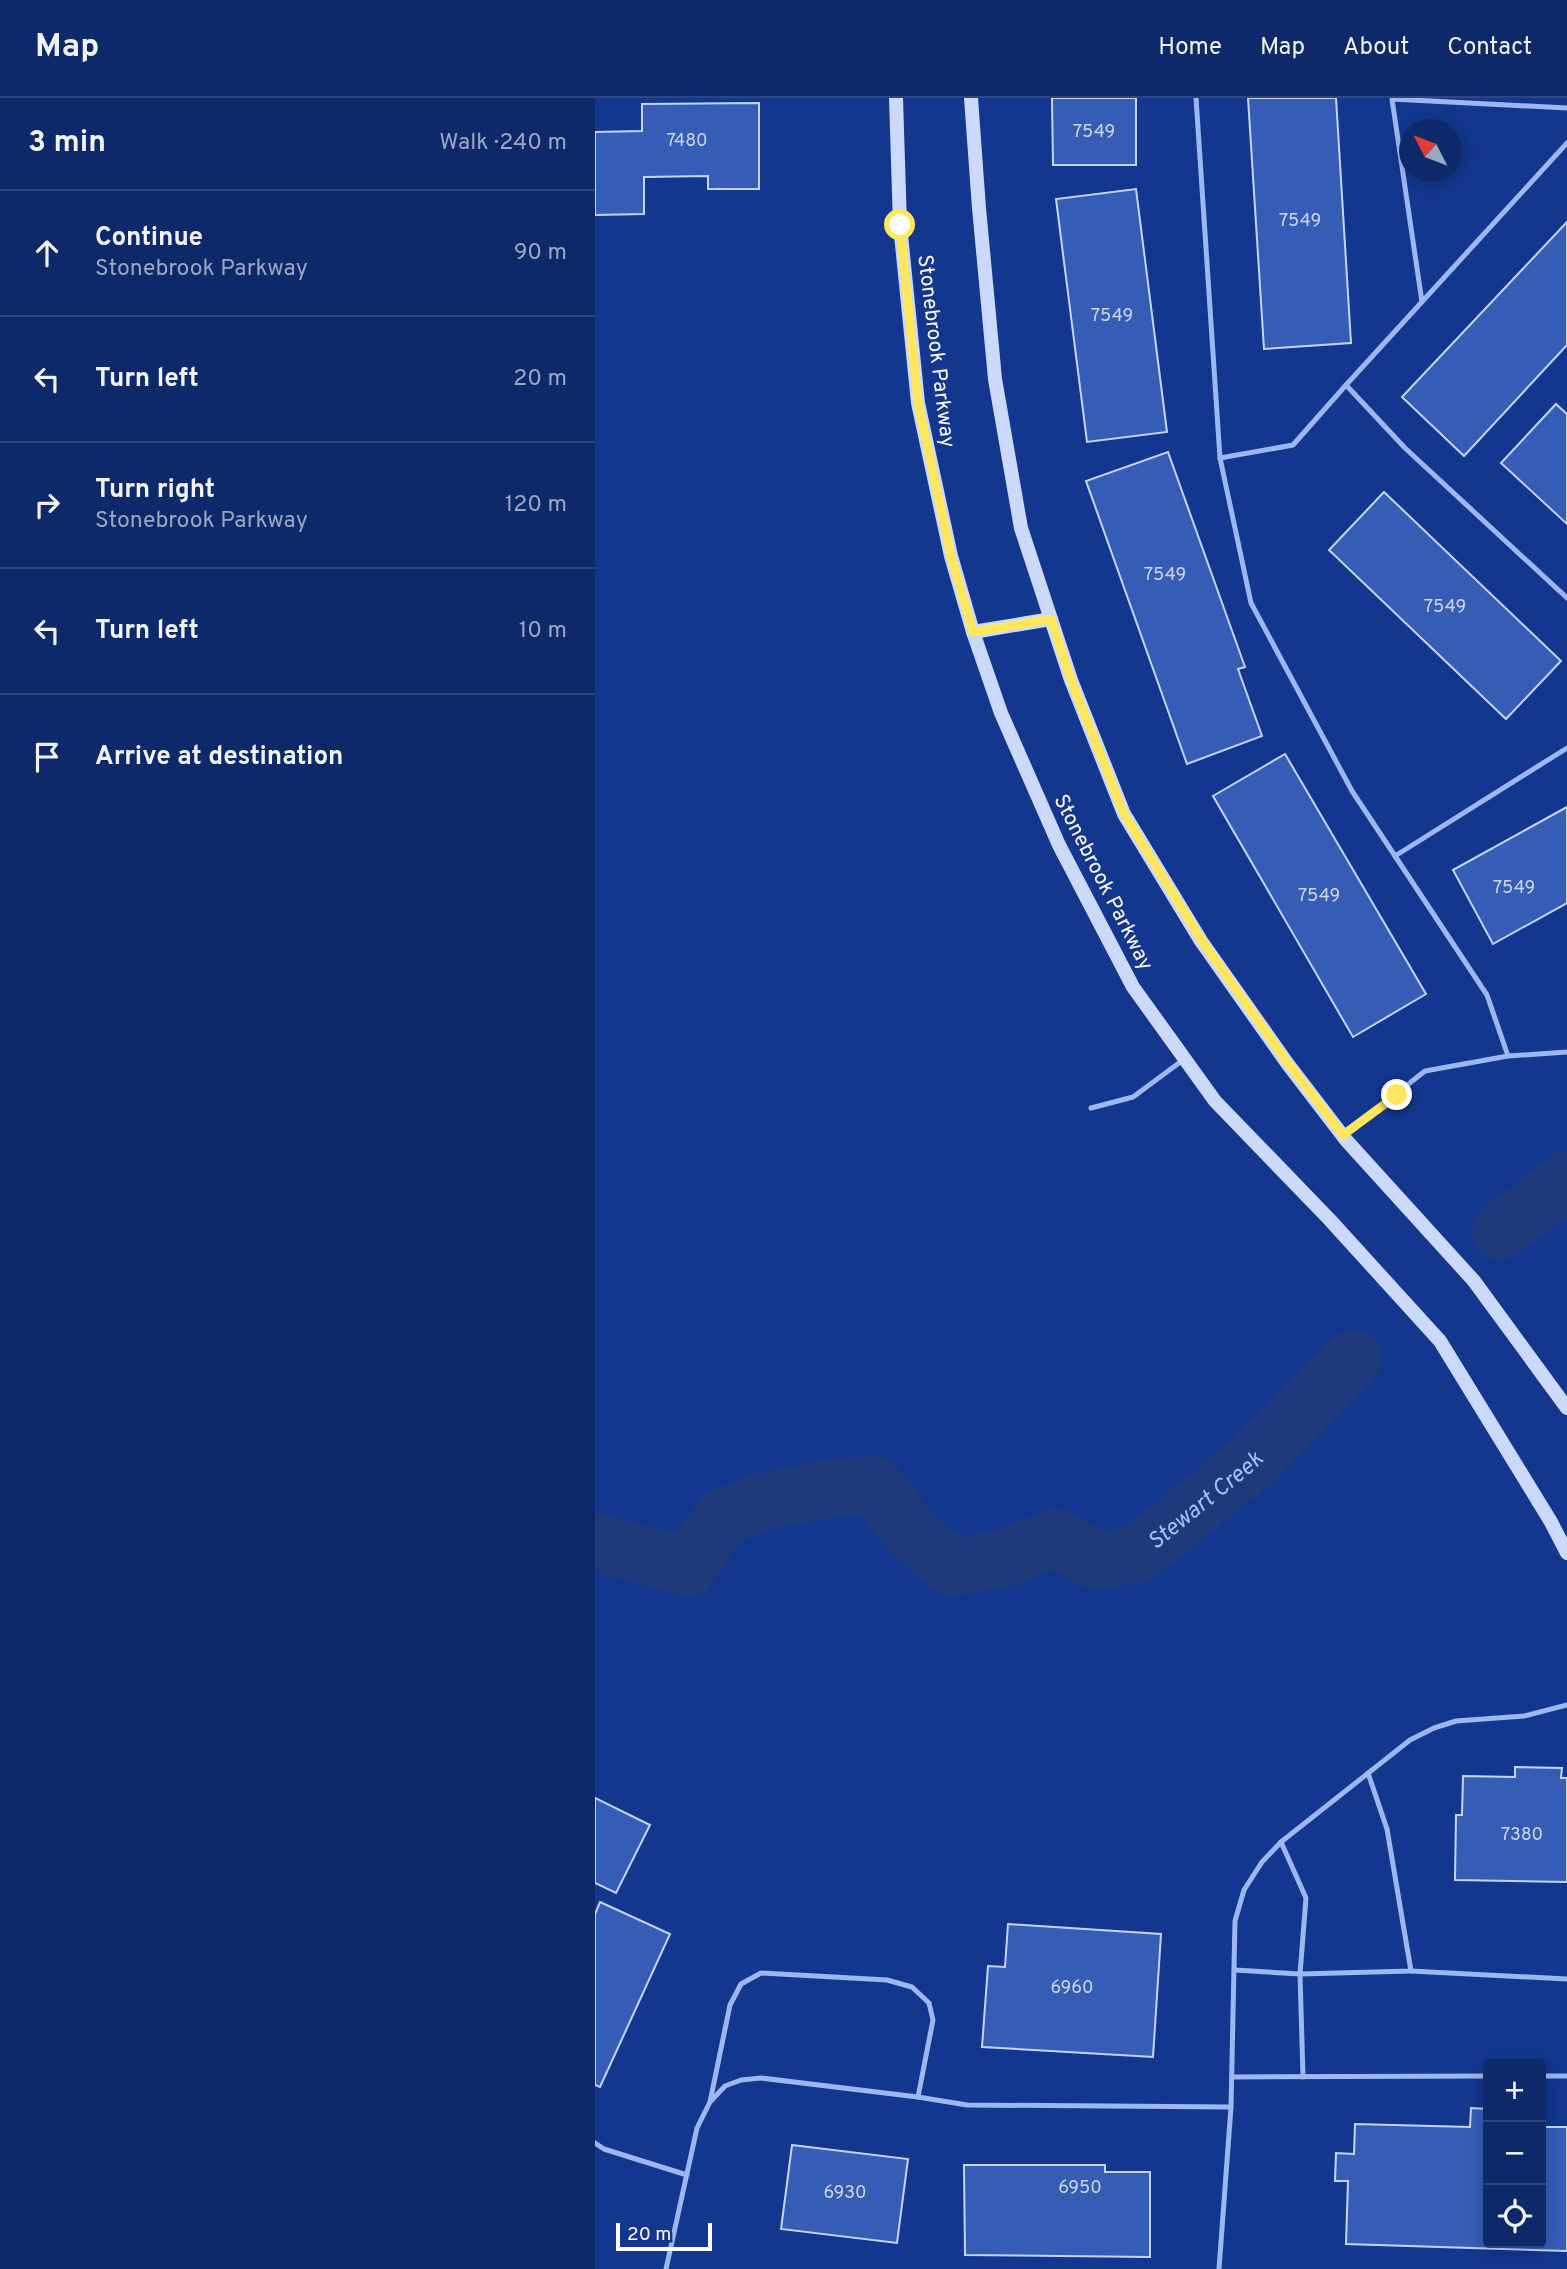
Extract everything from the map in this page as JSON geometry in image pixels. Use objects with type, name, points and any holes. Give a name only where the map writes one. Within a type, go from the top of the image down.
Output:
[{"type":"main road","name":"Stonebrook Parkway","points":[[896,98],[900,225],[918,403],[951,556],[1001,713],[1059,845],[1133,987],[1215,1101],[1330,1220],[1440,1341],[1551,1522],[1567,1553]]},
{"type":"main road","points":[[971,98],[995,379],[1021,528],[1071,680],[1124,814],[1202,941],[1287,1062],[1343,1135],[1473,1281],[1567,1408]]},
{"type":"main road","points":[[973,632],[1051,619]]},
{"type":"lane","points":[[1196,98],[1220,458],[1251,604],[1352,791],[1487,995],[1508,1056]]},
{"type":"lane","points":[[1422,302],[1392,99],[1567,108]]},
{"type":"lane","points":[[1220,458],[1293,445],[1567,143]]},
{"type":"lane","points":[[1346,385],[1405,448],[1567,598]]},
{"type":"lane","points":[[1395,856],[1567,748]]},
{"type":"lane","points":[[1343,1135],[1425,1071],[1508,1056],[1567,1052]]},
{"type":"lane","points":[[1091,1108],[1133,1097],[1185,1058]]},
{"type":"lane","points":[[1219,2269],[1231,2107],[1235,1921],[1244,1890],[1262,1862],[1281,1842],[1410,1741],[1434,1728],[1456,1721],[1538,1714],[1567,1705]]},
{"type":"lane","points":[[1369,1773],[1387,1829],[1411,1971]]},
{"type":"lane","points":[[1281,1842],[1306,1898],[1300,1974],[1303,2077]]},
{"type":"lane","points":[[1234,1970],[1300,1974],[1411,1971],[1567,1979]]},
{"type":"lane","points":[[666,2269],[697,2128],[710,2102],[730,2006],[741,1984],[761,1973],[887,1980],[912,1987],[929,2003],[933,2020],[918,2097]]},
{"type":"lane","points":[[1232,2077],[1483,2076]]},
{"type":"lane","points":[[1546,2076],[1567,2076]]},
{"type":"lane","points":[[710,2102],[725,2087],[741,2080],[761,2078],[967,2105],[1231,2107]]},
{"type":"lane","points":[[595,2143],[604,2149],[687,2175]]},
{"type":"building","points":[[1052,98],[1136,98],[1136,165],[1053,165]]},
{"type":"building","points":[[1248,98],[1336,98],[1351,343],[1264,349]]},
{"type":"building","points":[[759,103],[759,189],[708,189],[708,176],[644,177],[644,214],[595,215],[595,132],[642,131],[642,104]]},
{"type":"building","points":[[1136,189],[1167,432],[1087,442],[1056,199]]},
{"type":"building","points":[[1567,222],[1567,345],[1464,456],[1402,397]]},
{"type":"building","points":[[1556,404],[1567,414],[1567,524],[1501,463]]},
{"type":"building","points":[[1168,452],[1245,667],[1238,669],[1262,736],[1187,764],[1086,481]]},
{"type":"building","points":[[1384,492],[1561,661],[1506,719],[1329,550]]},
{"type":"building","points":[[1285,754],[1426,994],[1353,1037],[1213,796]]},
{"type":"building","points":[[1567,807],[1567,903],[1493,944],[1453,870]]},
{"type":"building","points":[[1515,1767],[1562,1768],[1561,1778],[1567,1778],[1567,1882],[1455,1880],[1456,1815],[1462,1815],[1463,1776],[1515,1777]]},
{"type":"building","points":[[595,1798],[650,1825],[616,1893],[595,1883]]},
{"type":"building","points":[[600,1902],[670,1934],[600,2087],[595,2085],[595,1914]]},
{"type":"building","points":[[1008,1924],[1161,1934],[1153,2057],[982,2047],[988,1966],[1005,1967]]},
{"type":"building","points":[[1471,2108],[1483,2109],[1483,2248],[1546,2248],[1546,2127],[1567,2127],[1567,2251],[1346,2244],[1348,2181],[1335,2181],[1336,2153],[1354,2154],[1355,2124],[1470,2127]]},
{"type":"building","points":[[792,2145],[908,2159],[897,2243],[781,2229]]},
{"type":"building","points":[[964,2165],[1105,2165],[1105,2172],[1150,2172],[1150,2257],[965,2255]]},
{"type":"waterway","name":"Stewart Creek","points":[[1501,1231],[1567,1180]]},
{"type":"waterway","name":"Stewart Creek","points":[[595,1542],[688,1567],[723,1517],[761,1502],[838,1487],[875,1485],[912,1534],[952,1567],[1005,1558],[1054,1538],[1097,1561],[1138,1554],[1248,1465],[1353,1359]]},
{"type":"route","points":[[900,225],[918,403],[951,556],[973,632],[1051,619],[1071,680],[1124,814],[1202,941],[1287,1062],[1343,1135],[1397,1095]]}]
